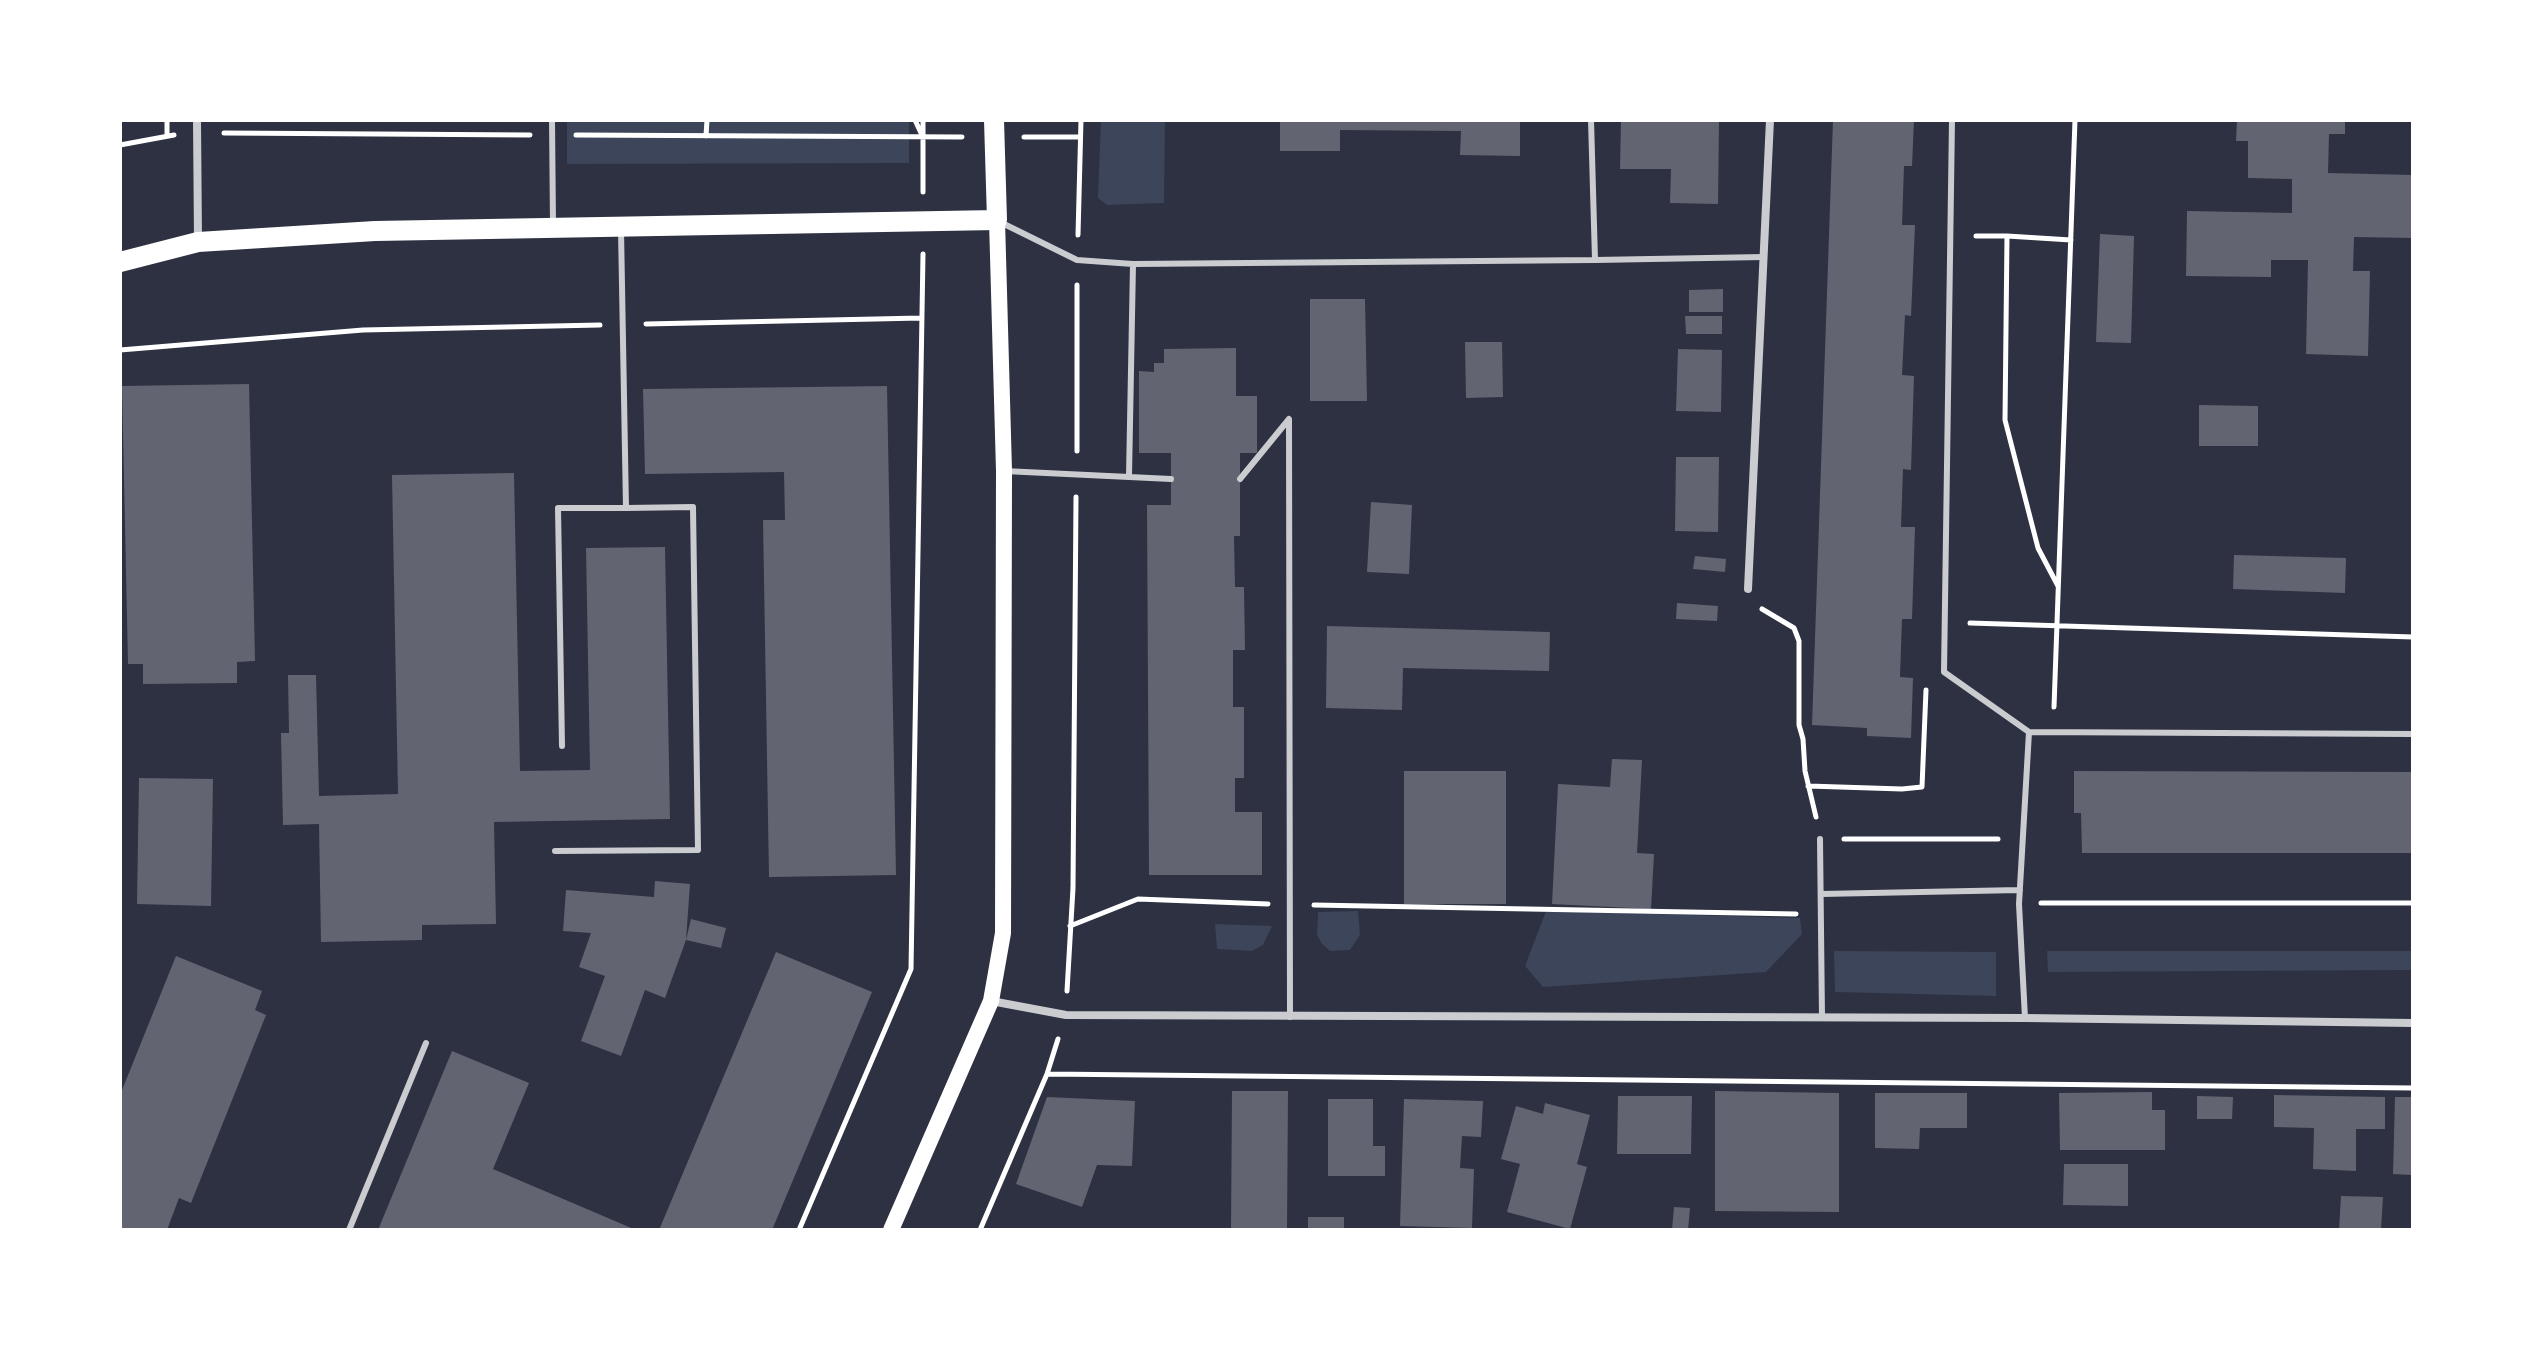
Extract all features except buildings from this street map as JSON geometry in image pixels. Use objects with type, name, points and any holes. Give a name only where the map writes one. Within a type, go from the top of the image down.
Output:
[{"type":"main road","points":[[891,1230],[991,1001],[1003,933],[1004,471],[994,120]]},
{"type":"main road","points":[[120,262],[198,242],[375,231],[997,220]]},
{"type":"street","points":[[197,120],[198,242]]},
{"type":"street","points":[[1748,589],[1770,120]]},
{"type":"street","points":[[991,1001],[1066,1015],[2025,1018],[2413,1023]]},
{"type":"lane","points":[[552,120],[553,228]]},
{"type":"lane","points":[[1591,120],[1595,260]]},
{"type":"lane","points":[[1952,120],[1944,672],[2029,732],[2413,734]]},
{"type":"lane","points":[[997,220],[1077,260],[1133,264],[1763,257]]},
{"type":"lane","points":[[621,227],[626,508]]},
{"type":"lane","points":[[1129,476],[1133,264]]},
{"type":"lane","points":[[1240,479],[1289,419],[1290,1017]]},
{"type":"lane","points":[[1004,471],[1171,479]]},
{"type":"lane","points":[[555,851],[698,850],[693,507],[558,508],[562,746]]},
{"type":"lane","points":[[2025,1018],[2019,904],[2029,732]]},
{"type":"lane","points":[[1820,839],[1822,1018]]},
{"type":"lane","points":[[1821,894],[2020,890]]},
{"type":"lane","points":[[349,1230],[426,1043]]},
{"type":"path","points":[[167,120],[167,135]]},
{"type":"path","points":[[706,136],[707,120]]},
{"type":"path","points":[[915,120],[923,137]]},
{"type":"path","points":[[799,1230],[911,969],[923,120]]},
{"type":"path","points":[[980,1230],[1047,1074],[1066,1015],[1073,888],[1077,260],[1081,120]]},
{"type":"path","points":[[2053,732],[2075,120]]},
{"type":"path","points":[[120,145],[167,135],[197,134],[923,137]]},
{"type":"path","points":[[2058,587],[2038,548],[2005,420],[2007,236],[2071,240]]},
{"type":"path","points":[[120,350],[363,330],[921,318]]},
{"type":"path","points":[[1748,589],[1756,604],[1767,614],[1794,628],[1799,641],[1799,725],[1820,839],[2022,839]]},
{"type":"path","points":[[1945,622],[2413,637]]},
{"type":"path","points":[[1808,786],[1922,787],[1926,683],[1944,672]]},
{"type":"path","points":[[1070,926],[1138,899],[1289,905],[1821,915]]},
{"type":"path","points":[[2019,904],[2413,903]]},
{"type":"path","points":[[1047,1074],[2413,1088]]},
{"type":"shaded area","points":[[567,120],[909,120],[909,163],[567,164]]},
{"type":"shaded area","points":[[1101,120],[1165,120],[1164,203],[1107,205],[1098,198]]},
{"type":"shaded area","points":[[1358,911],[1360,935],[1350,950],[1330,951],[1322,944],[1317,935],[1318,912]]},
{"type":"shaded area","points":[[1546,911],[1800,918],[1802,934],[1766,972],[1543,987],[1525,966]]},
{"type":"shaded area","points":[[1215,924],[1272,926],[1263,945],[1252,951],[1217,949]]},
{"type":"shaded area","points":[[1834,951],[1996,952],[1996,996],[1835,992]]},
{"type":"shaded area","points":[[2047,951],[2413,951],[2413,970],[2048,972]]}]
